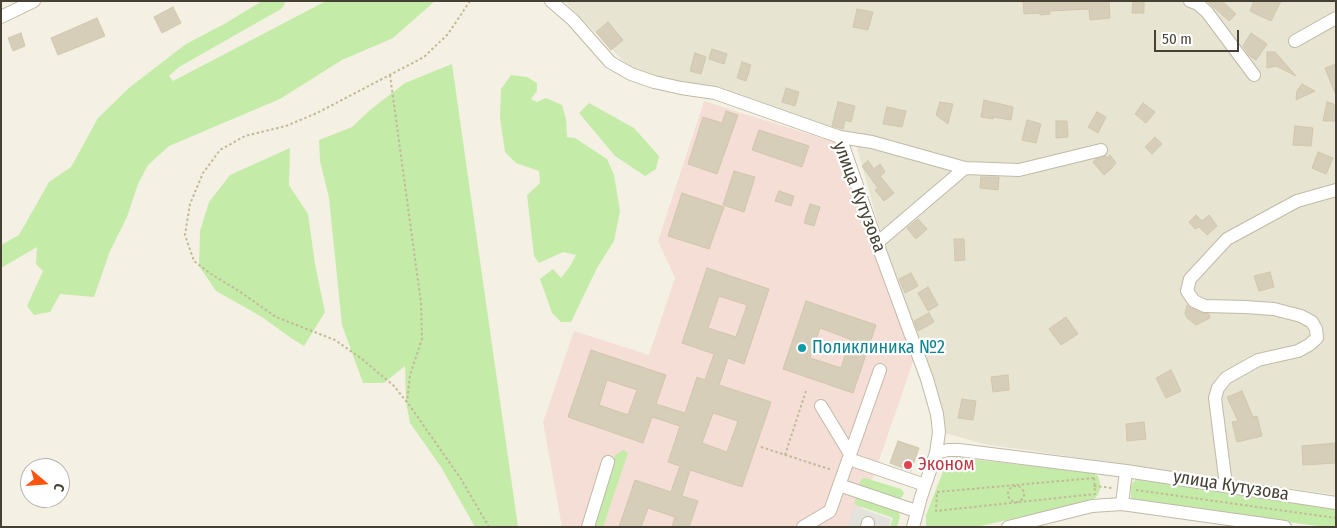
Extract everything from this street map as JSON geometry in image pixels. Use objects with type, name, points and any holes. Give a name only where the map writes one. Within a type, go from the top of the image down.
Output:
[{"type":"street","points":[[1,17],[34,1]]},
{"type":"street","name":"улица Кутузова","points":[[551,1],[572,20],[610,62],[631,74],[654,82],[715,93],[840,137],[927,379],[937,414],[939,432],[936,453],[916,511],[913,527]]},
{"type":"street","points":[[1190,1],[1198,4],[1207,12],[1254,75]]},
{"type":"street","points":[[1295,41],[1336,18]]},
{"type":"street","points":[[840,137],[872,142],[965,168],[1019,170],[1100,150]]},
{"type":"street","points":[[877,243],[965,168]]},
{"type":"street","points":[[1226,485],[1215,398],[1218,388],[1226,378],[1258,360],[1298,351],[1309,345],[1317,338],[1316,329],[1312,322],[1301,316],[1274,309],[1204,306],[1194,300],[1187,290],[1190,279],[1228,239],[1297,201],[1336,190]]},
{"type":"street","points":[[803,527],[830,511],[880,370]]},
{"type":"street","points":[[821,406],[849,456],[925,485]]},
{"type":"street","name":"улица Кутузова","points":[[936,453],[959,450],[1226,485],[1336,503]]},
{"type":"street","points":[[588,527],[608,462]]},
{"type":"street","points":[[1122,504],[1126,471]]},
{"type":"street","points":[[841,480],[916,511]]},
{"type":"street","name":"улица Кутузова","points":[[1008,527],[1092,506],[1122,504],[1285,527]]},
{"type":"path","points":[[470,1],[448,34],[424,57],[349,98],[317,113],[286,126],[245,136],[220,150],[203,173],[190,204],[186,235],[194,261],[210,274],[239,291],[276,317],[335,340],[362,359],[394,386],[461,479],[489,527]]},
{"type":"path","points":[[390,75],[421,303],[422,339],[410,375],[407,402]]},
{"type":"path","points":[[785,455],[806,390]]},
{"type":"path","points":[[761,447],[785,455],[841,480]]},
{"type":"path","points":[[1094,478],[1095,494],[936,511],[937,492],[1015,486],[1094,478]]},
{"type":"path","points":[[1015,486],[1020,486],[1024,492],[1023,498],[1017,502],[1008,496],[1009,490],[1015,486]]},
{"type":"path","points":[[1094,486],[1124,488],[1336,518]]},
{"type":"shaded area","points":[[567,1],[1336,1],[1336,495],[984,444],[941,432],[899,298],[854,137],[785,111],[702,88],[636,74],[567,4]]},
{"type":"shaded area","points":[[704,101],[840,144],[915,356],[856,527],[562,527],[543,422],[574,331],[649,355],[675,278],[658,241]]},
{"type":"shaded area","points":[[854,506],[891,519],[889,527],[847,527]]},
{"type":"green space","points":[[262,1],[284,1],[285,4],[281,9],[179,67],[169,76],[173,81],[326,1],[435,1],[393,38],[342,60],[280,99],[169,146],[148,165],[138,184],[127,217],[110,251],[94,297],[60,294],[50,312],[34,315],[27,306],[43,271],[36,264],[37,247],[1,268],[1,245],[19,235],[49,182],[71,167],[98,118],[130,87],[186,44]]},
{"type":"green space","points":[[452,64],[518,527],[475,527],[441,467],[410,423],[406,402],[405,366],[384,383],[363,383],[342,325],[329,198],[320,161],[319,140],[352,127],[370,110],[405,83]]},
{"type":"green space","points":[[511,75],[527,77],[537,83],[537,91],[531,99],[537,102],[546,98],[562,105],[566,119],[567,137],[575,138],[607,159],[614,175],[620,211],[614,241],[597,268],[571,322],[561,322],[552,313],[540,279],[553,269],[561,278],[576,255],[563,252],[539,263],[534,256],[527,195],[540,183],[539,171],[516,163],[505,152],[500,118],[501,89]]},
{"type":"green space","points":[[589,103],[634,128],[659,156],[656,169],[645,176],[615,156],[579,113]]},
{"type":"green space","points":[[290,148],[289,185],[308,214],[315,264],[325,312],[304,346],[262,317],[216,291],[199,266],[200,231],[209,202],[230,175]]},
{"type":"green space","points":[[624,450],[628,453],[603,527],[592,527],[615,455]]},
{"type":"green space","points":[[960,458],[1093,473],[1098,476],[1100,490],[1091,501],[976,527],[926,527],[926,515],[946,464],[951,460]]},
{"type":"green space","points":[[865,478],[901,489],[904,493],[899,499],[862,487],[859,485],[861,479]]},
{"type":"green space","points":[[1137,479],[1336,508],[1336,527],[1134,501],[1131,497],[1131,486]]},
{"type":"green space","points":[[856,498],[899,512],[900,517],[897,527],[890,527],[893,518],[856,505],[854,503]]},
{"type":"building","points":[[1023,1],[1109,1],[1110,18],[1090,20],[1089,9],[1049,11],[1050,14],[1040,15],[1040,13],[1024,14]]},
{"type":"building","points":[[1133,1],[1144,2],[1144,13],[1132,13]]},
{"type":"building","points":[[1207,1],[1222,1],[1236,14],[1229,21]]},
{"type":"building","points":[[1254,1],[1281,1],[1271,21],[1250,11]]},
{"type":"building","points":[[173,7],[181,23],[162,33],[154,17]]},
{"type":"building","points":[[857,9],[873,12],[868,30],[853,27]]},
{"type":"building","points":[[97,18],[105,36],[58,55],[51,38]]},
{"type":"building","points":[[608,22],[623,40],[611,50],[596,32]]},
{"type":"building","points":[[21,33],[25,46],[13,51],[8,38]]},
{"type":"building","points":[[1251,33],[1267,44],[1256,60],[1250,56],[1243,46]]},
{"type":"building","points":[[712,49],[727,54],[724,64],[709,59]]},
{"type":"building","points":[[1267,52],[1275,52],[1296,76],[1276,66],[1267,68]]},
{"type":"building","points":[[695,53],[706,57],[701,74],[690,71]]},
{"type":"building","points":[[742,62],[751,65],[746,81],[737,78]]},
{"type":"building","points":[[1336,64],[1336,93],[1335,93],[1325,68]]},
{"type":"building","points":[[1302,84],[1315,91],[1296,100],[1297,91]]},
{"type":"building","points":[[786,88],[799,92],[795,106],[782,102]]},
{"type":"building","points":[[984,100],[1013,107],[1011,120],[981,117]]},
{"type":"building","points":[[838,102],[855,106],[851,122],[845,120],[843,129],[832,126]]},
{"type":"building","points":[[940,102],[953,104],[948,124],[936,115]]},
{"type":"building","points":[[1327,102],[1334,104],[1336,121],[1323,121]]},
{"type":"building","points":[[1143,103],[1155,112],[1146,123],[1135,114]]},
{"type":"building","points":[[887,107],[906,111],[902,127],[883,124]]},
{"type":"building","points":[[726,111],[738,115],[717,174],[688,164],[703,117],[722,123]]},
{"type":"building","points":[[1097,112],[1106,117],[1098,133],[1088,127]]},
{"type":"building","points":[[1027,120],[1041,124],[1036,143],[1022,140]]},
{"type":"building","points":[[1056,121],[1067,121],[1068,137],[1056,138]]},
{"type":"building","points":[[1295,126],[1313,128],[1311,146],[1293,145]]},
{"type":"building","points":[[759,130],[809,146],[802,167],[752,150]]},
{"type":"building","points":[[1155,137],[1162,144],[1152,154],[1145,147]]},
{"type":"building","points":[[1318,152],[1333,158],[1326,174],[1312,168]]},
{"type":"building","points":[[1110,155],[1116,163],[1104,175],[1093,162],[1106,156],[1107,158]]},
{"type":"building","points":[[868,161],[874,169],[880,164],[885,172],[880,176],[894,193],[884,201],[875,190],[878,188],[862,166]]},
{"type":"building","points":[[734,171],[755,177],[744,212],[723,205]]},
{"type":"building","points":[[981,177],[999,177],[998,190],[980,188]]},
{"type":"building","points":[[779,191],[794,196],[791,206],[775,201]]},
{"type":"building","points":[[682,193],[724,207],[709,249],[668,236]]},
{"type":"building","points":[[810,204],[820,207],[814,226],[804,223]]},
{"type":"building","points":[[1196,215],[1202,221],[1209,215],[1217,226],[1207,235],[1199,227],[1195,229],[1189,222]]},
{"type":"building","points":[[918,219],[927,229],[916,239],[907,228]]},
{"type":"building","points":[[954,239],[964,239],[965,260],[955,261]]},
{"type":"building","points":[[707,268],[769,289],[744,364],[728,358],[719,385],[771,402],[742,487],[690,470],[682,496],[698,501],[689,527],[672,527],[675,517],[648,508],[641,527],[619,527],[635,480],[671,492],[680,466],[668,462],[680,426],[652,417],[643,443],[568,417],[591,350],[666,375],[656,404],[685,413],[697,377],[705,380],[714,354],[682,343]],"holes":[[[719,296],[747,305],[736,337],[708,328]],[[607,380],[637,390],[628,415],[599,405]],[[713,413],[738,421],[727,452],[702,443]]]},
{"type":"building","points":[[1270,272],[1274,287],[1259,291],[1254,276]]},
{"type":"building","points":[[911,273],[918,286],[905,293],[899,279]]},
{"type":"building","points":[[928,287],[938,305],[928,311],[918,293]]},
{"type":"building","name":"Поликлиника №2","points":[[806,301],[876,325],[853,393],[783,369]],"holes":[[[820,328],[850,339],[841,368],[810,358]]]},
{"type":"building","points":[[1187,305],[1202,313],[1209,314],[1210,318],[1196,325],[1187,318],[1185,313]]},
{"type":"building","points":[[929,313],[934,322],[918,331],[914,321]]},
{"type":"building","points":[[1066,317],[1078,334],[1061,345],[1049,329]]},
{"type":"building","points":[[1171,370],[1181,391],[1166,398],[1156,378]]},
{"type":"building","points":[[1008,375],[1009,390],[993,392],[991,377]]},
{"type":"building","points":[[1242,391],[1253,417],[1257,416],[1262,436],[1237,442],[1232,422],[1238,421],[1227,397]]},
{"type":"building","points":[[962,399],[976,401],[973,420],[958,418]]},
{"type":"building","points":[[1144,422],[1146,439],[1127,441],[1126,424]]},
{"type":"building","points":[[898,441],[919,448],[911,471],[890,463]]},
{"type":"building","points":[[1336,443],[1336,463],[1303,465],[1302,446]]},
{"type":"place","name":"Поликлиника №2","points":[[802,348]]},
{"type":"place","name":"Эконом","points":[[908,465]]}]
